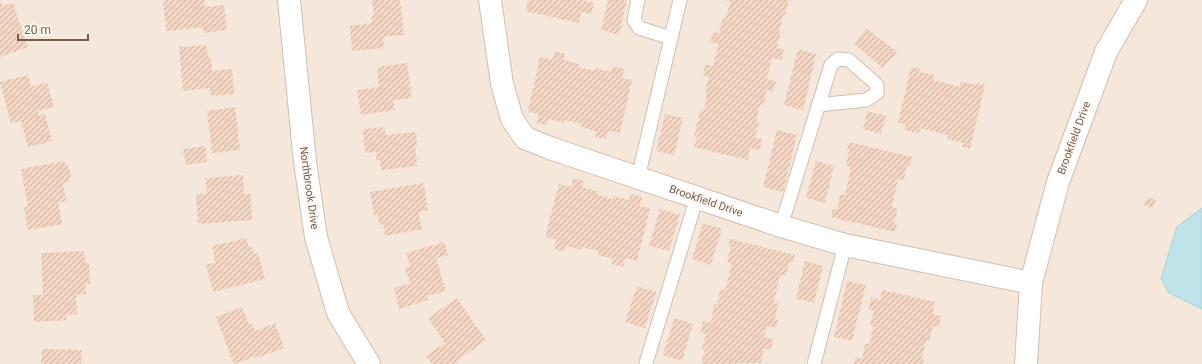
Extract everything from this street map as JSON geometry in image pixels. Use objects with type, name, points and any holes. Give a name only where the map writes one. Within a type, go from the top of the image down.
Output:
[{"type":"street","name":"Northbrook Drive","points":[[289,0],[305,162],[316,237],[338,313],[369,364]]},
{"type":"street","name":"Brookfield Drive","points":[[490,0],[502,84],[512,119],[525,138],[550,148],[781,226],[846,245],[1031,284]]},
{"type":"street","name":"Brookfield Drive","points":[[1026,364],[1031,284],[1058,182],[1106,52],[1136,0]]},
{"type":"lane","points":[[638,0],[634,20],[639,28],[671,38]]},
{"type":"lane","points":[[638,178],[680,0]]},
{"type":"lane","points":[[781,226],[818,105],[831,65],[838,59],[849,60],[877,85],[877,93],[866,100],[818,105]]},
{"type":"lane","points":[[646,363],[697,197]]},
{"type":"lane","points":[[814,364],[846,245]]},
{"type":"shaded area","points":[[0,0],[1202,0],[1202,364],[0,364]]},
{"type":"water","points":[[1202,208],[1202,309],[1169,293],[1161,278],[1177,227]]},
{"type":"building","points":[[0,0],[3,6],[13,3],[28,47],[0,57]]},
{"type":"building","points":[[163,0],[204,0],[205,7],[224,5],[227,30],[204,33],[203,27],[166,31]]},
{"type":"building","points":[[372,0],[400,0],[404,35],[383,37],[384,48],[352,51],[350,26],[372,23],[371,16],[374,15]]},
{"type":"building","points":[[528,0],[587,0],[586,2],[594,3],[591,14],[581,12],[579,23],[526,11]]},
{"type":"building","points":[[608,0],[627,0],[619,35],[601,30]]},
{"type":"building","points":[[725,0],[789,0],[785,15],[783,15],[777,48],[784,49],[782,60],[772,58],[767,79],[776,81],[773,92],[767,90],[763,106],[760,105],[756,123],[759,123],[755,138],[762,139],[760,150],[750,148],[748,160],[694,147],[697,136],[694,136],[701,109],[704,110],[707,92],[705,92],[709,76],[703,75],[705,64],[713,66],[719,44],[710,42],[713,32],[719,33],[723,18],[726,18],[730,2]]},
{"type":"building","points":[[866,28],[897,52],[883,68],[854,44]]},
{"type":"building","points":[[206,45],[208,57],[211,57],[212,71],[232,69],[234,94],[211,96],[210,88],[183,91],[179,47]]},
{"type":"building","points":[[798,49],[816,54],[803,110],[784,105]]},
{"type":"building","points":[[555,51],[565,54],[564,60],[578,64],[578,67],[595,71],[596,68],[611,72],[613,66],[624,69],[622,78],[632,80],[620,133],[608,131],[606,139],[595,137],[596,131],[581,127],[582,124],[564,120],[564,123],[549,119],[547,125],[537,123],[539,114],[528,111],[540,57],[552,60]]},
{"type":"building","points":[[407,63],[412,98],[393,100],[395,110],[361,115],[357,90],[379,87],[377,67]]},
{"type":"building","points":[[911,67],[920,68],[919,72],[934,75],[933,80],[960,87],[961,82],[985,85],[970,149],[962,147],[963,143],[947,139],[948,135],[920,128],[919,133],[904,130],[906,124],[898,123]]},
{"type":"building","points":[[28,75],[31,87],[47,82],[54,107],[38,111],[39,116],[45,114],[52,141],[28,147],[21,121],[11,124],[0,82]]},
{"type":"building","points":[[235,107],[240,150],[212,153],[207,111]]},
{"type":"building","points":[[867,111],[886,116],[881,134],[863,129]]},
{"type":"building","points":[[665,114],[683,118],[674,155],[656,151]]},
{"type":"building","points":[[385,127],[385,135],[416,132],[417,146],[415,146],[417,166],[381,170],[380,160],[376,160],[376,152],[365,153],[363,129]]},
{"type":"building","points":[[777,130],[797,135],[783,192],[763,187]]},
{"type":"building","points":[[849,142],[912,157],[910,166],[907,165],[904,181],[898,179],[892,207],[898,208],[894,223],[897,224],[895,232],[831,217],[833,209],[837,210],[840,194],[845,195],[851,167],[846,166]]},
{"type":"building","points":[[205,146],[207,162],[186,165],[183,149]]},
{"type":"building","points":[[64,161],[69,167],[71,175],[68,180],[69,182],[63,183],[66,201],[58,202],[62,224],[28,230],[24,207],[28,207],[21,169]]},
{"type":"building","points":[[816,161],[834,166],[825,203],[806,198]]},
{"type":"building","points":[[243,175],[244,194],[251,194],[252,220],[198,224],[196,194],[207,194],[205,178]]},
{"type":"building","points":[[573,178],[584,181],[582,187],[597,191],[596,194],[613,199],[614,196],[629,200],[631,194],[642,197],[640,206],[650,209],[637,261],[625,258],[623,267],[612,264],[613,259],[598,255],[599,251],[582,247],[581,250],[566,246],[564,252],[554,249],[556,240],[545,237],[559,184],[571,187]]},
{"type":"building","points":[[424,183],[428,210],[418,212],[422,229],[385,236],[383,224],[379,225],[378,215],[374,216],[370,192]]},
{"type":"building","points":[[1147,197],[1156,200],[1153,208],[1144,205]]},
{"type":"building","points":[[660,209],[680,215],[669,251],[649,246]]},
{"type":"building","points":[[703,223],[722,229],[711,265],[692,259]]},
{"type":"building","points":[[246,238],[249,247],[252,247],[254,254],[258,253],[265,279],[213,292],[206,265],[215,262],[212,246]]},
{"type":"building","points":[[730,239],[795,255],[793,263],[789,262],[786,276],[780,275],[774,303],[778,304],[775,319],[778,320],[776,328],[767,326],[764,337],[773,339],[771,350],[764,348],[761,363],[701,364],[705,350],[702,349],[706,334],[700,333],[703,321],[711,323],[714,304],[717,305],[720,289],[725,290],[732,263],[727,262],[731,247],[728,247]]},
{"type":"building","points":[[444,242],[448,255],[436,258],[446,291],[427,296],[428,300],[399,309],[394,288],[410,283],[405,268],[410,267],[406,253]]},
{"type":"building","points":[[84,251],[85,263],[89,263],[90,284],[86,284],[86,294],[76,295],[77,314],[66,315],[67,320],[34,322],[33,295],[43,295],[41,253]]},
{"type":"building","points":[[805,261],[823,266],[814,303],[796,298]]},
{"type":"building","points":[[847,281],[866,285],[852,341],[834,337]]},
{"type":"building","points":[[637,286],[656,292],[645,328],[625,322]]},
{"type":"building","points":[[882,290],[935,302],[932,314],[941,316],[939,327],[933,326],[929,341],[926,340],[922,358],[924,359],[923,364],[854,364],[856,357],[862,359],[865,344],[869,344],[873,327],[870,326],[874,311],[868,310],[871,298],[880,300]]},
{"type":"building","points":[[457,298],[486,340],[457,361],[458,362],[456,364],[432,364],[426,356],[445,343],[428,318]]},
{"type":"building","points":[[242,307],[249,325],[252,324],[255,331],[275,323],[284,348],[257,358],[257,356],[234,364],[216,317]]},
{"type":"building","points":[[674,318],[693,324],[682,361],[663,355]]},
{"type":"building","points":[[42,349],[82,350],[81,364],[41,364]]}]
